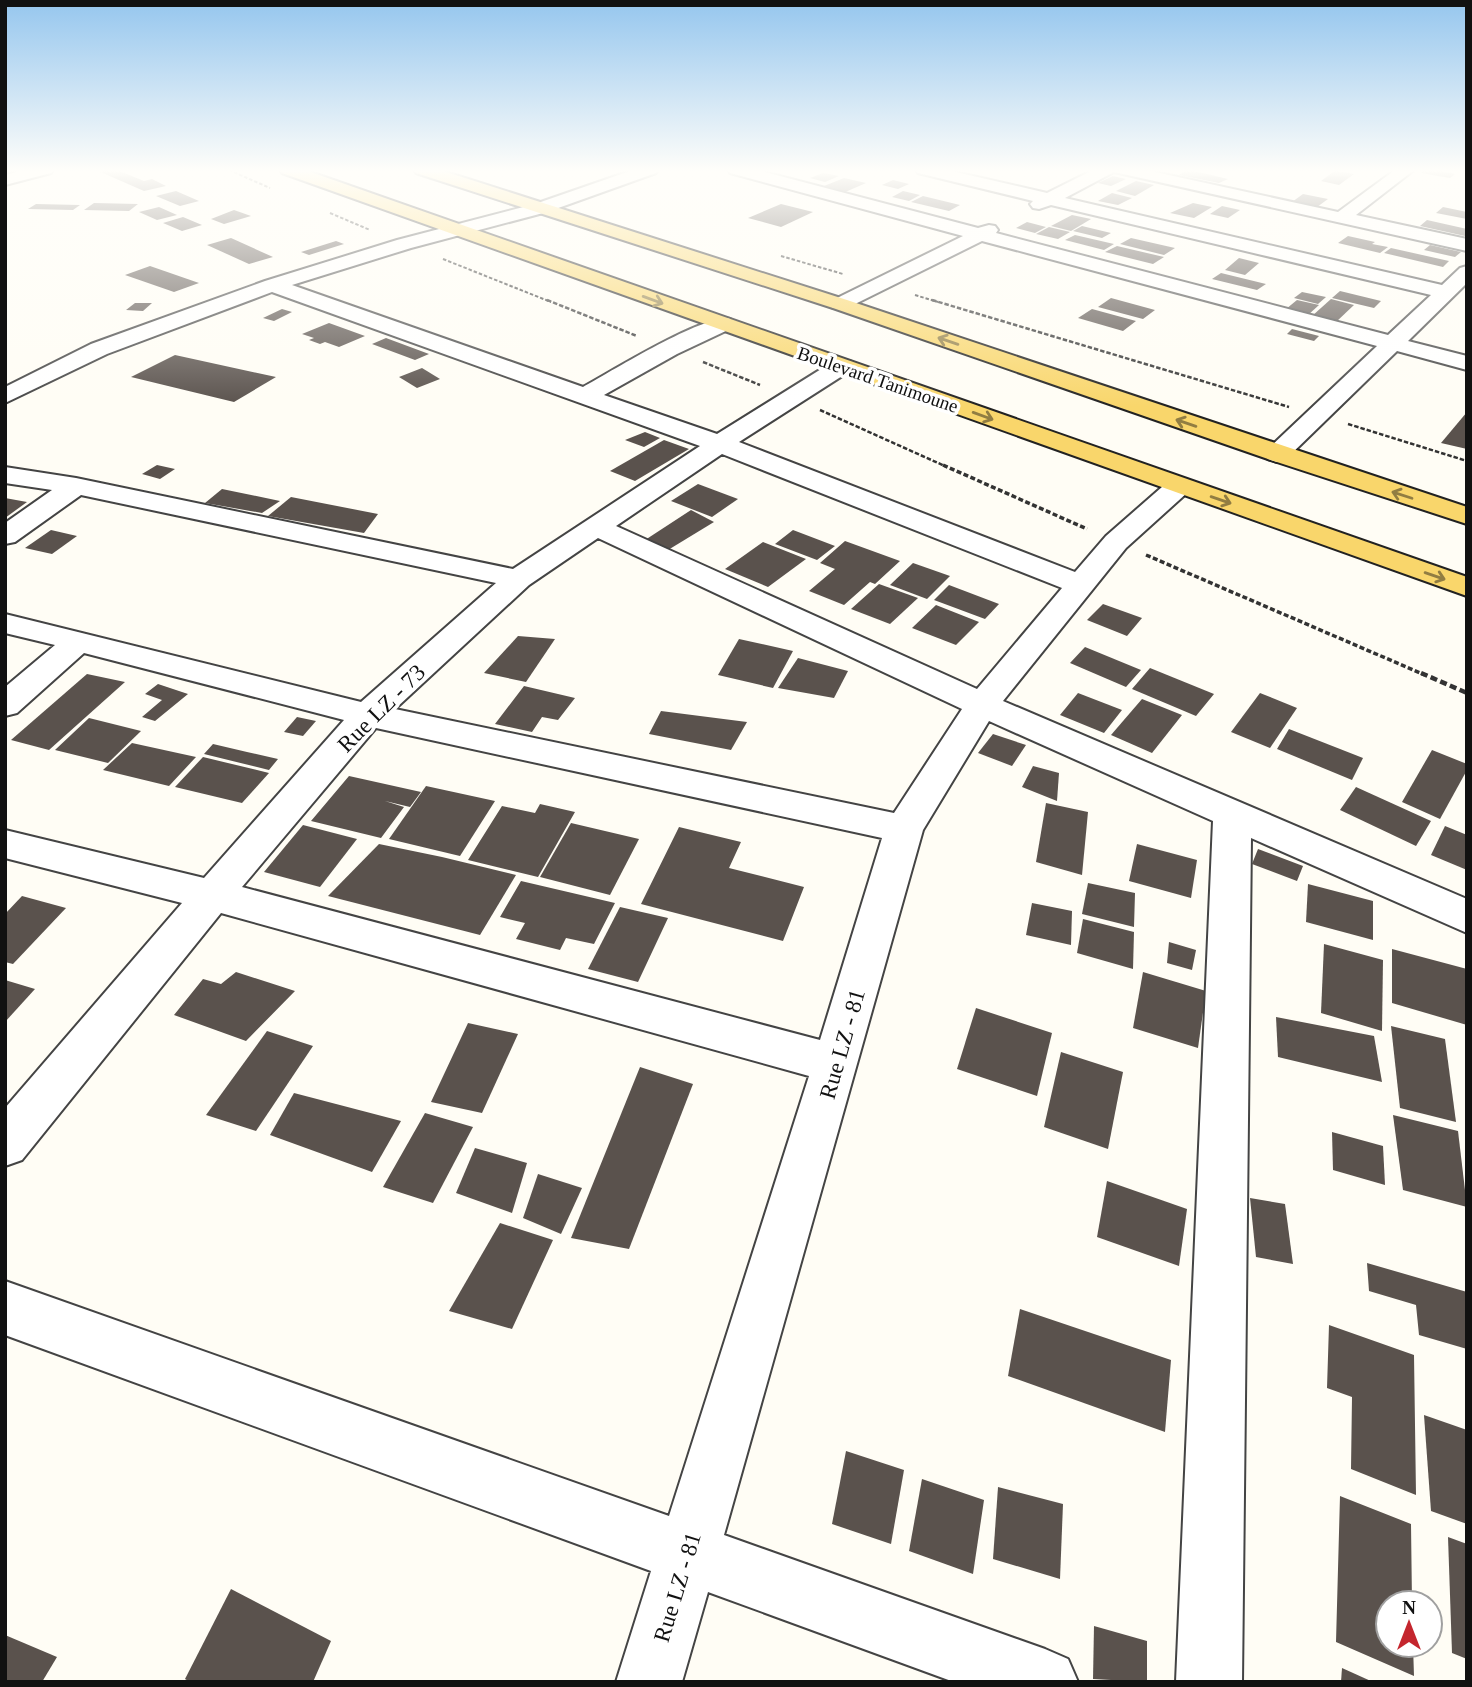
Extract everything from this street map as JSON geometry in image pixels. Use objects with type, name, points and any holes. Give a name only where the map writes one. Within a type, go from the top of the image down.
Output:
[{"type":"main road","name":"Boulevard Tanimoune","points":[[508,249],[1467,587]]},
{"type":"main road","points":[[668,249],[841,304],[1277,454],[1467,516]]},
{"type":"street","points":[[5,396],[99,349],[272,285],[389,249]]},
{"type":"street","points":[[841,304],[950,249]]},
{"type":"street","points":[[1035,249],[1467,363]]},
{"type":"street","points":[[1259,249],[1446,292]]},
{"type":"street","points":[[1277,454],[1467,272]]},
{"type":"street","points":[[272,285],[720,444],[1081,584]]},
{"type":"street","points":[[585,396],[722,324]]},
{"type":"street","name":"Rue LZ - 73","points":[[5,1144],[212,895],[368,716],[518,579],[790,397],[842,366]]},
{"type":"street","points":[[5,475],[76,486],[518,579]]},
{"type":"street","points":[[5,536],[76,486]]},
{"type":"street","name":"Rue LZ - 81","points":[[649,1682],[836,1064],[904,829],[982,705],[1116,542],[1179,486]]},
{"type":"street","points":[[596,527],[982,705],[1467,917]]},
{"type":"street","points":[[5,623],[80,640],[368,716],[904,829]]},
{"type":"street","points":[[5,705],[80,640]]},
{"type":"street","points":[[1209,1682],[1232,816]]},
{"type":"street","points":[[5,844],[212,895],[836,1064]]},
{"type":"street","points":[[5,1308],[688,1551],[1045,1682]]},
{"type":"path","points":[[416,249],[790,397],[1116,542],[1467,693]]},
{"type":"path","points":[[773,254],[1467,461]]},
{"type":"building","points":[[215,249],[255,249],[273,257],[249,264]]},
{"type":"building","points":[[311,249],[329,249],[309,255],[301,252]]},
{"type":"building","points":[[1112,249],[1129,249],[1164,257],[1153,264],[1105,252]]},
{"type":"building","points":[[1139,249],[1174,249],[1164,255]]},
{"type":"building","points":[[1362,249],[1386,249],[1380,253]]},
{"type":"building","points":[[1394,249],[1449,261],[1443,267],[1384,253]]},
{"type":"building","points":[[1447,249],[1461,252],[1455,257],[1424,250]]},
{"type":"building","points":[[1239,258],[1259,263],[1245,275],[1225,270]]},
{"type":"building","points":[[150,266],[199,283],[174,292],[125,275]]},
{"type":"building","points":[[1221,273],[1266,284],[1257,290],[1212,279]]},
{"type":"building","points":[[1340,291],[1381,301],[1374,308],[1332,298]]},
{"type":"building","points":[[1302,292],[1326,297],[1318,304],[1294,298]]},
{"type":"building","points":[[1111,298],[1155,310],[1143,319],[1098,307]]},
{"type":"building","points":[[1331,299],[1354,305],[1336,322],[1312,316]]},
{"type":"building","points":[[1297,300],[1319,305],[1308,315],[1286,309]]},
{"type":"building","points":[[135,303],[152,303],[143,311],[126,310]]},
{"type":"building","points":[[282,309],[292,312],[274,321],[263,318]]},
{"type":"building","points":[[1092,309],[1136,321],[1123,331],[1078,318]]},
{"type":"building","points":[[329,323],[365,336],[339,347],[325,342],[320,344],[309,340],[314,338],[302,334]]},
{"type":"building","points":[[1292,329],[1319,336],[1314,341],[1287,334]]},
{"type":"building","points":[[386,338],[429,354],[415,360],[372,344]]},
{"type":"building","points":[[175,355],[276,377],[234,402],[131,377]]},
{"type":"building","points":[[422,368],[440,379],[417,388],[399,377]]},
{"type":"building","points":[[1467,412],[1467,449],[1441,443]]},
{"type":"building","points":[[645,432],[660,438],[644,447],[625,440]]},
{"type":"building","points":[[664,440],[689,449],[635,481],[610,471]]},
{"type":"building","points":[[157,465],[175,469],[160,479],[142,474]]},
{"type":"building","points":[[698,484],[738,499],[712,517],[671,501]]},
{"type":"building","points":[[222,489],[280,501],[262,513],[205,503]]},
{"type":"building","points":[[291,497],[378,514],[364,533],[268,516]]},
{"type":"building","points":[[5,498],[27,502],[5,518]]},
{"type":"building","points":[[691,510],[714,522],[668,550],[642,542]]},
{"type":"building","points":[[51,530],[77,536],[52,554],[25,548]]},
{"type":"building","points":[[793,530],[835,546],[817,560],[775,544]]},
{"type":"building","points":[[845,541],[900,561],[875,584],[870,582],[844,605],[809,591],[835,569],[820,563]]},
{"type":"building","points":[[763,542],[806,559],[768,587],[725,569]]},
{"type":"building","points":[[913,563],[950,576],[927,599],[890,585]]},
{"type":"building","points":[[879,584],[918,598],[890,624],[851,609]]},
{"type":"building","points":[[949,585],[999,604],[985,619],[934,600]]},
{"type":"building","points":[[1103,604],[1142,618],[1127,636],[1087,620]]},
{"type":"building","points":[[936,605],[979,622],[956,645],[912,628]]},
{"type":"building","points":[[518,636],[555,639],[526,682],[484,673]]},
{"type":"building","points":[[739,639],[793,651],[773,688],[718,675]]},
{"type":"building","points":[[1085,647],[1141,670],[1126,687],[1070,663]]},
{"type":"building","points":[[798,658],[848,671],[834,698],[778,688]]},
{"type":"building","points":[[1150,668],[1214,694],[1196,716],[1132,689]]},
{"type":"building","points":[[87,674],[125,682],[49,750],[11,740]]},
{"type":"building","points":[[158,684],[188,694],[155,721],[142,717],[162,700],[145,694]]},
{"type":"building","points":[[524,686],[575,698],[558,720],[542,717],[532,732],[495,724]]},
{"type":"building","points":[[1078,693],[1122,710],[1104,733],[1060,715]]},
{"type":"building","points":[[1260,693],[1297,708],[1270,748],[1231,732]]},
{"type":"building","points":[[1142,699],[1182,715],[1152,753],[1111,735]]},
{"type":"building","points":[[661,711],[747,722],[731,750],[649,734]]},
{"type":"building","points":[[297,717],[316,721],[303,736],[284,732]]},
{"type":"building","points":[[89,718],[141,731],[108,763],[55,750]]},
{"type":"building","points":[[1289,729],[1363,758],[1352,780],[1277,749]]},
{"type":"building","points":[[993,734],[1026,745],[1012,766],[978,753]]},
{"type":"building","points":[[132,743],[196,757],[169,786],[103,770]]},
{"type":"building","points":[[213,744],[278,759],[269,770],[204,754]]},
{"type":"building","points":[[1432,750],[1467,764],[1467,770],[1440,819],[1402,802]]},
{"type":"building","points":[[203,757],[269,773],[242,803],[175,787]]},
{"type":"building","points":[[1033,766],[1059,773],[1057,801],[1022,787]]},
{"type":"building","points":[[349,776],[421,792],[410,807],[385,801],[404,807],[381,838],[311,821]]},
{"type":"building","points":[[426,786],[495,801],[460,856],[389,839]]},
{"type":"building","points":[[1356,787],[1431,821],[1416,846],[1340,810]]},
{"type":"building","points":[[1046,803],[1088,812],[1082,875],[1036,862]]},
{"type":"building","points":[[540,804],[575,812],[538,877],[468,860],[502,806],[535,813]]},
{"type":"building","points":[[571,823],[639,839],[610,895],[540,877]]},
{"type":"building","points":[[303,825],[357,839],[320,887],[264,872]]},
{"type":"building","points":[[1445,826],[1467,835],[1467,870],[1431,855]]},
{"type":"building","points":[[679,827],[741,842],[729,868],[804,887],[783,941],[641,904]]},
{"type":"building","points":[[379,844],[516,875],[480,935],[328,896]]},
{"type":"building","points":[[1137,844],[1197,860],[1191,898],[1129,881]]},
{"type":"building","points":[[1258,849],[1303,866],[1297,881],[1252,864]]},
{"type":"building","points":[[521,881],[615,903],[594,944],[566,938],[560,950],[516,939],[525,923],[500,917]]},
{"type":"building","points":[[1088,883],[1135,893],[1134,927],[1082,914]]},
{"type":"building","points":[[1308,884],[1373,901],[1373,940],[1306,922]]},
{"type":"building","points":[[22,896],[66,908],[13,964],[5,962],[5,914]]},
{"type":"building","points":[[1032,903],[1072,911],[1071,945],[1026,935]]},
{"type":"building","points":[[620,907],[668,918],[638,982],[588,969]]},
{"type":"building","points":[[1083,919],[1134,932],[1133,969],[1077,953]]},
{"type":"building","points":[[1169,942],[1196,950],[1192,970],[1167,963]]},
{"type":"building","points":[[1324,944],[1383,960],[1382,1031],[1321,1013]]},
{"type":"building","points":[[1392,949],[1467,969],[1467,1025],[1392,1003]]},
{"type":"building","points":[[236,972],[295,991],[246,1041],[174,1015],[203,979],[221,984]]},
{"type":"building","points":[[1143,972],[1206,991],[1198,1048],[1133,1028]]},
{"type":"building","points":[[5,980],[35,989],[5,1022]]},
{"type":"building","points":[[976,1008],[1052,1033],[1037,1096],[957,1069]]},
{"type":"building","points":[[1276,1017],[1374,1036],[1382,1082],[1278,1057]]},
{"type":"building","points":[[468,1023],[518,1034],[482,1113],[431,1102]]},
{"type":"building","points":[[1391,1026],[1445,1039],[1456,1122],[1400,1108]]},
{"type":"building","points":[[267,1031],[313,1046],[256,1131],[206,1115]]},
{"type":"building","points":[[1061,1052],[1123,1072],[1108,1149],[1044,1127]]},
{"type":"building","points":[[640,1067],[693,1084],[629,1249],[571,1238]]},
{"type":"building","points":[[294,1093],[401,1121],[372,1172],[270,1135]]},
{"type":"building","points":[[425,1113],[473,1127],[433,1203],[383,1187]]},
{"type":"building","points":[[1393,1115],[1458,1131],[1467,1207],[1403,1190]]},
{"type":"building","points":[[1332,1132],[1383,1146],[1385,1185],[1333,1170]]},
{"type":"building","points":[[475,1148],[527,1163],[512,1213],[456,1193]]},
{"type":"building","points":[[538,1174],[582,1188],[561,1234],[523,1218]]},
{"type":"building","points":[[1107,1181],[1187,1209],[1179,1266],[1097,1237]]},
{"type":"building","points":[[1250,1198],[1285,1204],[1293,1264],[1256,1257]]},
{"type":"building","points":[[500,1223],[553,1240],[512,1329],[449,1311]]},
{"type":"building","points":[[1367,1263],[1467,1292],[1467,1349],[1419,1335],[1416,1305],[1369,1291]]},
{"type":"building","points":[[1020,1309],[1171,1360],[1165,1432],[1008,1376]]},
{"type":"building","points":[[1329,1325],[1414,1355],[1416,1495],[1351,1469],[1352,1397],[1327,1388]]},
{"type":"building","points":[[1424,1415],[1467,1430],[1467,1524],[1431,1511]]},
{"type":"building","points":[[846,1451],[904,1470],[891,1544],[832,1524]]},
{"type":"building","points":[[922,1479],[984,1500],[973,1574],[909,1551]]},
{"type":"building","points":[[998,1487],[1063,1504],[1060,1579],[993,1559]]},
{"type":"building","points":[[1340,1496],[1411,1524],[1412,1589],[1374,1589],[1374,1659],[1336,1642]]},
{"type":"building","points":[[1448,1537],[1467,1544],[1467,1659],[1452,1653]]},
{"type":"building","points":[[231,1589],[331,1641],[313,1682],[190,1682],[185,1679]]},
{"type":"building","points":[[1094,1626],[1147,1641],[1147,1682],[1093,1679]]},
{"type":"building","points":[[5,1635],[57,1657],[42,1682],[5,1682]]},
{"type":"building","points":[[1375,1659],[1413,1659],[1414,1676]]},
{"type":"building","points":[[1342,1668],[1373,1682],[1341,1682]]}]
